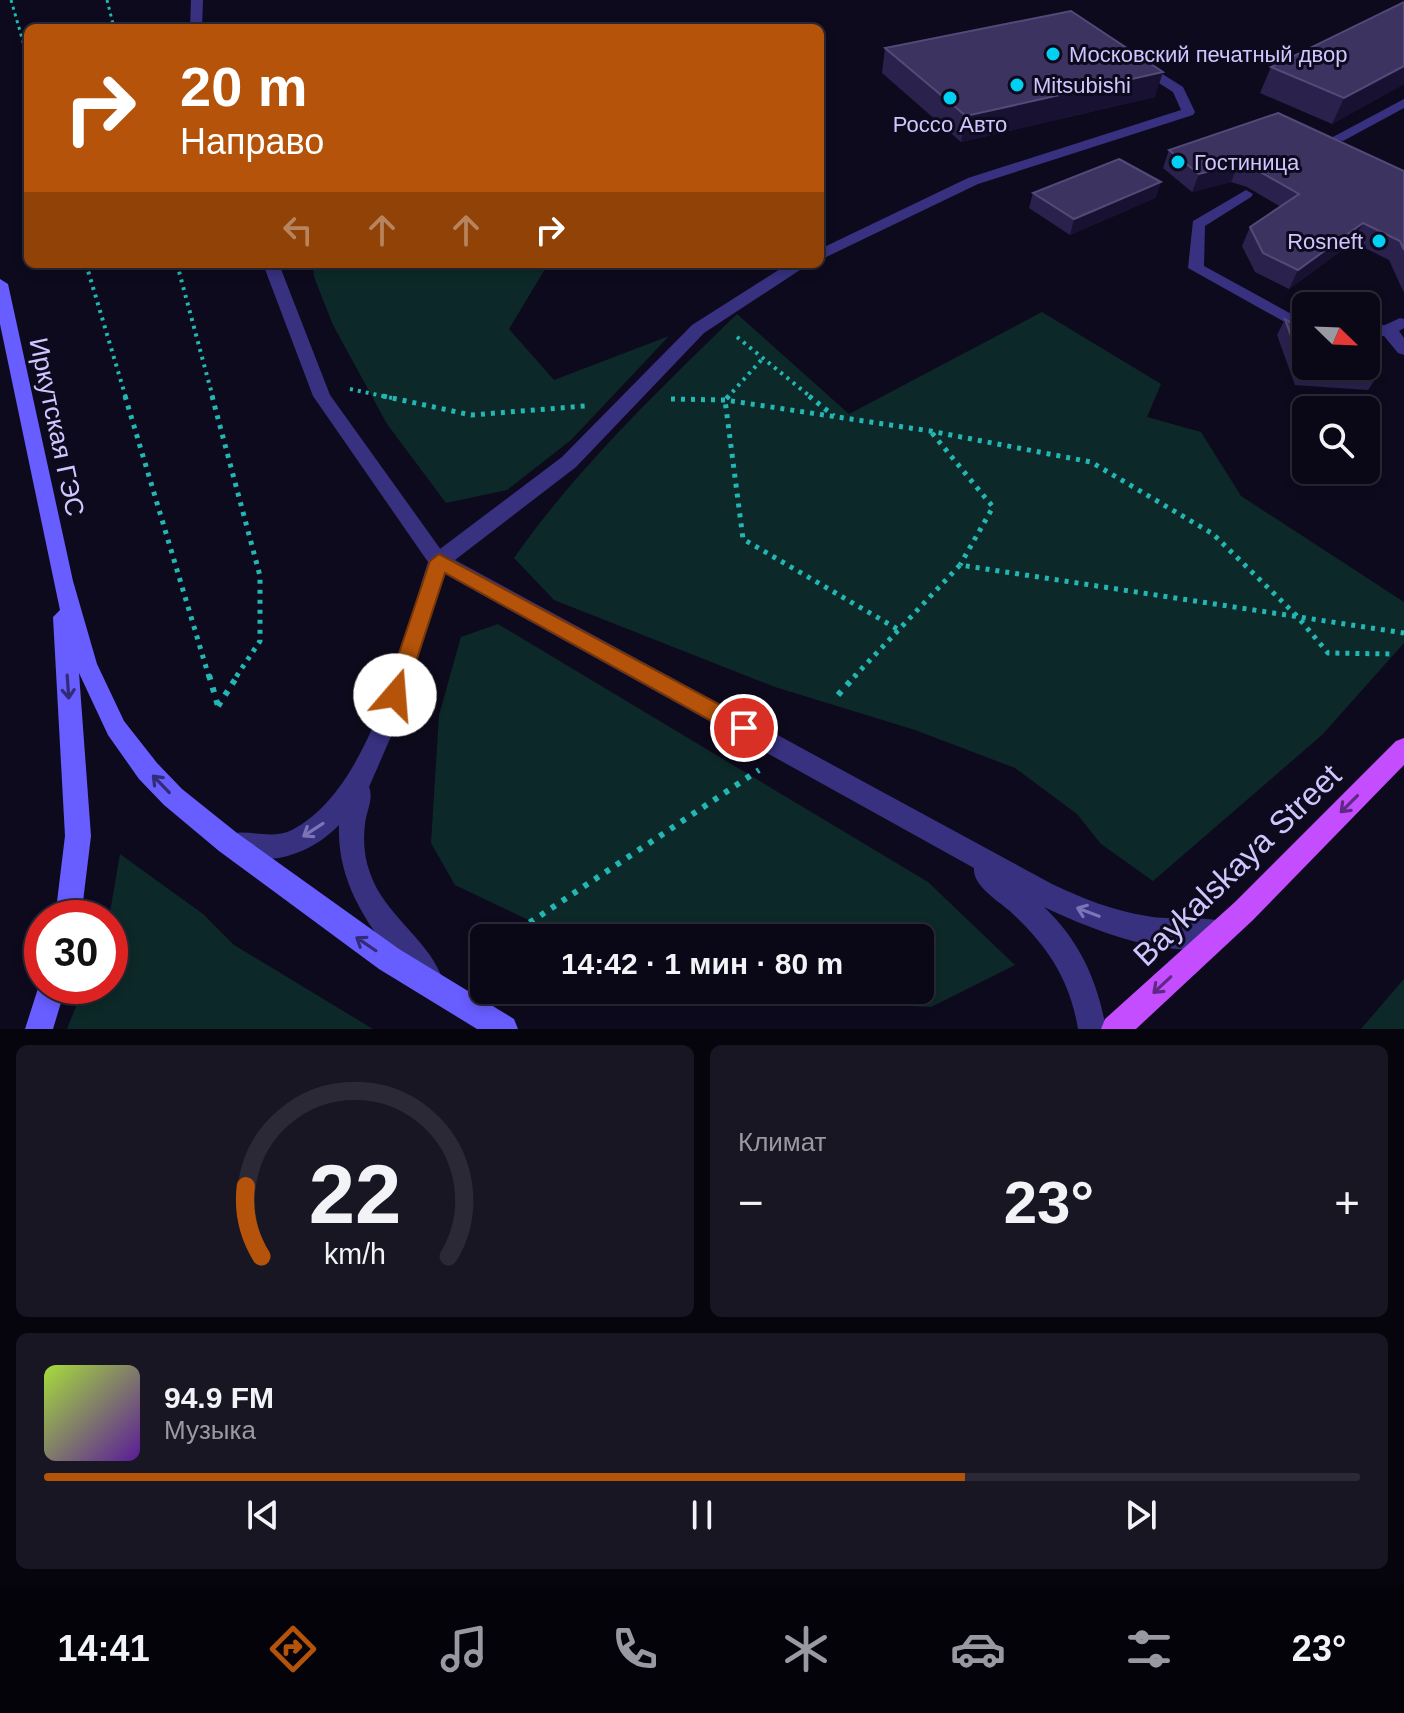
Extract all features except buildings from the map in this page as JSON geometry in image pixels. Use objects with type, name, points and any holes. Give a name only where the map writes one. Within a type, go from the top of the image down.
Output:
[{"type":"main road","name":"Иркутская ГЭС","points":[[0,284],[62,581]]},
{"type":"main road","points":[[62,581],[86,664],[116,728],[148,771],[173,797],[352,935],[504,1029]]},
{"type":"main road","points":[[62,581],[78,836],[70,900]]},
{"type":"main road","name":"Baykalskaya Street","points":[[1115,1029],[1218,933],[1404,749]]},
{"type":"main road","points":[[39,1029],[47,1004]]},
{"type":"street","points":[[196,24],[197,0]]},
{"type":"street","points":[[824,253],[973,181],[1188,112],[1178,90],[1125,55]]},
{"type":"street","points":[[1338,138],[1404,103]]},
{"type":"street","points":[[1246,194],[1198,224],[1196,268],[1292,321]]},
{"type":"street","points":[[273,268],[322,396],[439,561],[947,838],[1029,886],[1093,915],[1165,935],[1188,937],[1218,933]]},
{"type":"street","points":[[228,842],[260,850],[294,843],[330,819],[356,790],[365,774],[386,722],[439,561],[569,462],[698,329],[793,268]]},
{"type":"street","points":[[1380,329],[1395,326],[1404,349]]},
{"type":"street","points":[[365,774],[350,836],[355,873],[366,896],[388,928],[442,992]]},
{"type":"street","points":[[947,838],[1054,935],[1067,952],[1086,992],[1092,1029]]},
{"type":"path","points":[[11,0],[24,45]]},
{"type":"path","points":[[107,0],[113,24]]},
{"type":"path","points":[[87,268],[218,706],[260,641],[260,576],[178,268]]},
{"type":"path","points":[[729,330],[834,416]]},
{"type":"path","points":[[764,357],[725,400],[743,539],[899,630]]},
{"type":"path","points":[[341,387],[471,415],[627,402],[725,400],[930,431],[1091,462],[1213,534],[1296,615],[1328,653],[1394,654]]},
{"type":"path","points":[[838,695],[960,565],[993,507],[930,431]]},
{"type":"path","points":[[960,565],[1404,633]]},
{"type":"path","points":[[528,924],[787,751]]},
{"type":"green space","points":[[313,268],[545,268],[509,329],[554,380],[669,336],[571,440],[507,490],[446,503],[387,424],[333,325]]},
{"type":"green space","points":[[1042,312],[1161,384],[1147,417],[1201,432],[1241,496],[1404,602],[1404,643],[1322,735],[1153,881],[1101,844],[1077,814],[1015,768],[915,730],[775,687],[554,600],[514,558],[591,462],[737,314],[849,414]]},
{"type":"green space","points":[[498,624],[928,882],[1015,965],[931,1007],[866,1004],[934,1004],[934,924],[537,924],[455,885],[431,843],[439,715],[461,637]]},
{"type":"green space","points":[[120,854],[203,914],[234,945],[373,1029],[67,1029],[77,1004],[128,1004],[128,900],[112,900]]},
{"type":"green space","points":[[1404,979],[1404,1029],[1361,1029]]},
{"type":"place","name":"Московский печатный двор","points":[[1053,54]]},
{"type":"place","name":"Mitsubishi","points":[[1017,85]]},
{"type":"place","name":"Россо Авто","points":[[950,98]]},
{"type":"place","name":"Гостиница","points":[[1178,162]]},
{"type":"place","name":"Rosneft","points":[[1379,241]]},
{"type":"route","points":[[395,695],[439,561],[744,728]]}]
